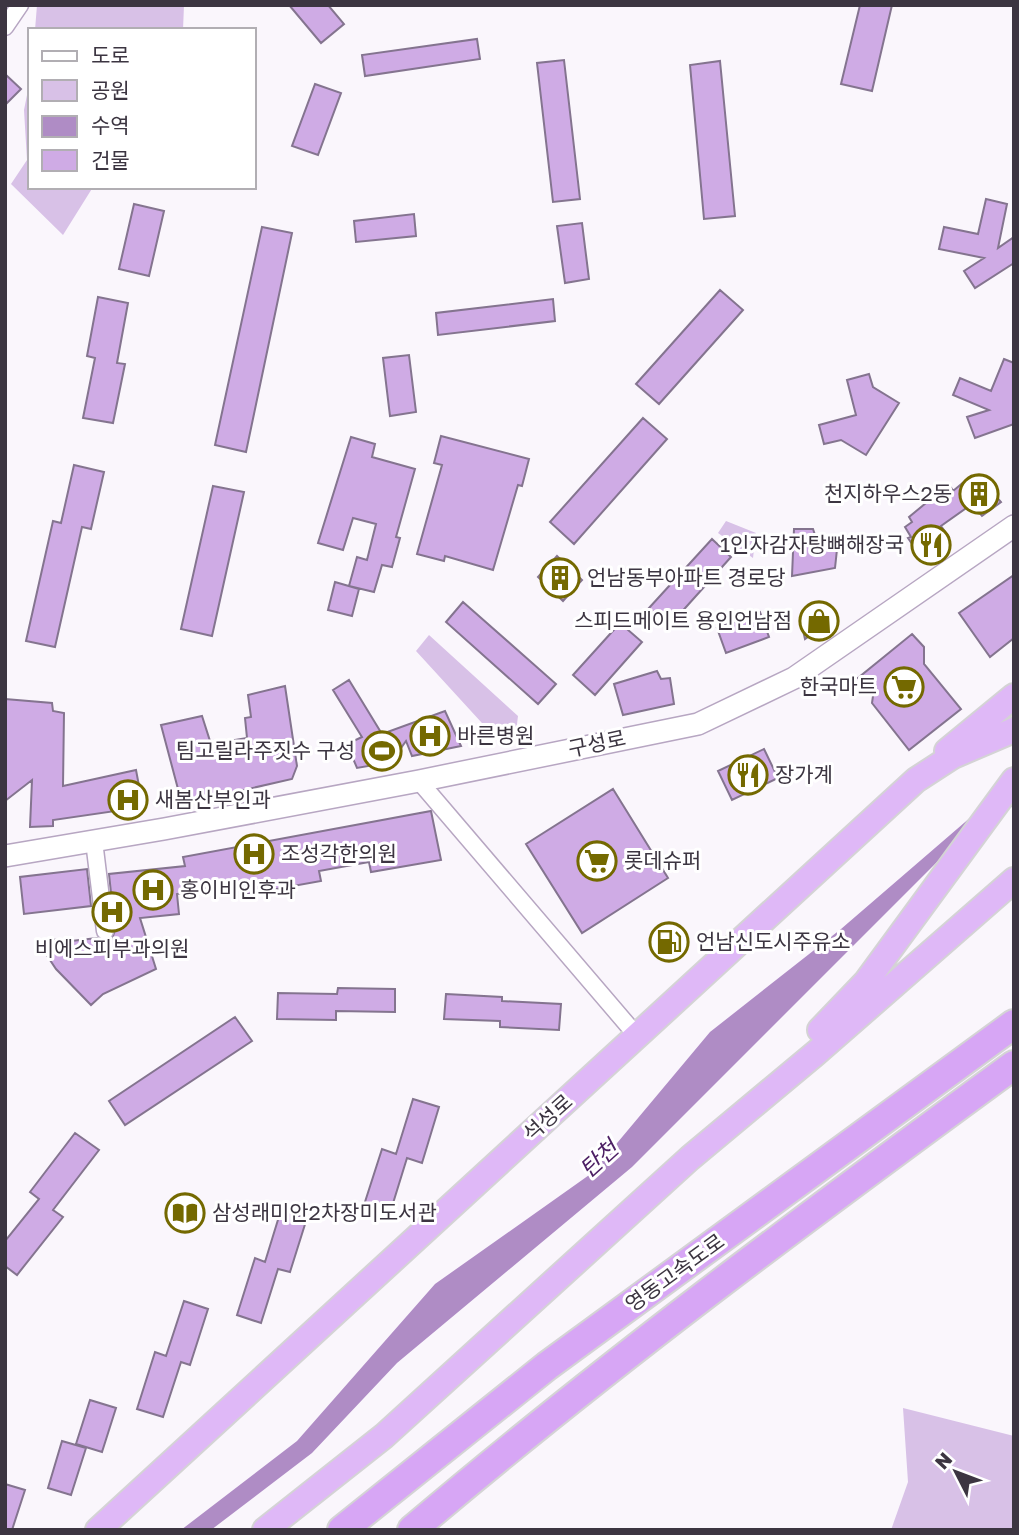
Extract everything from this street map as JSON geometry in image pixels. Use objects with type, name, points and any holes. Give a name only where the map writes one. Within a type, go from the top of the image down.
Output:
[{"type":"highway","points":[[916,780],[945,752],[1014,696]]},
{"type":"highway","name":"석성로","points":[[98,1530],[916,780],[953,756],[1014,730]]},
{"type":"highway","points":[[690,1158],[740,1098],[811,1040],[866,982],[1014,780]]},
{"type":"highway","points":[[265,1530],[384,1436],[690,1158],[816,1053],[1014,880]]},
{"type":"highway","name":"영동고속도로","points":[[342,1530],[547,1366],[1014,1024]]},
{"type":"highway","name":"영동고속도로","points":[[412,1530],[489,1464],[804,1219],[1014,1065]]},
{"type":"main road","name":"구성로","points":[[5,856],[419,780],[698,724],[794,678],[1014,526]]},
{"type":"street","points":[[5,27],[20,5]]},
{"type":"street","points":[[419,780],[637,1036]]},
{"type":"street","points":[[94,841],[105,931]]},
{"type":"green space","points":[[37,5],[184,5],[183,28],[35,28]]},
{"type":"green space","points":[[28,90],[28,189],[92,189],[63,235],[11,184],[27,160],[24,110]]},
{"type":"green space","points":[[726,521],[756,533],[753,558],[718,533]]},
{"type":"green space","points":[[429,635],[518,716],[516,732],[507,737],[492,734],[416,651]]},
{"type":"green space","points":[[903,1408],[1014,1436],[1014,1530],[891,1530],[908,1482]]},
{"type":"water","name":"탄천","points":[[986,804],[1014,806],[976,823],[632,1167],[397,1363],[312,1453],[211,1530],[181,1530],[297,1441],[435,1284],[592,1173],[710,1032],[841,929]]},
{"type":"building","points":[[289,5],[328,5],[344,24],[321,43]]},
{"type":"building","points":[[860,5],[892,5],[872,91],[841,84]]},
{"type":"building","points":[[477,39],[480,59],[365,76],[362,55]]},
{"type":"building","points":[[564,60],[580,199],[553,202],[537,63]]},
{"type":"building","points":[[720,61],[735,216],[704,219],[690,65]]},
{"type":"building","points":[[5,74],[21,89],[5,105]]},
{"type":"building","points":[[315,84],[341,93],[318,155],[292,146]]},
{"type":"building","points":[[986,199],[1007,204],[998,248],[1014,237],[1014,263],[975,288],[964,271],[984,258],[939,249],[944,227],[978,234]]},
{"type":"building","points":[[134,204],[164,211],[149,276],[119,269]]},
{"type":"building","points":[[414,214],[416,236],[356,242],[354,221]]},
{"type":"building","points":[[582,223],[589,279],[565,283],[557,226]]},
{"type":"building","points":[[262,227],[292,233],[246,452],[215,445]]},
{"type":"building","points":[[720,290],[743,310],[659,404],[636,384]]},
{"type":"building","points":[[98,297],[128,303],[117,363],[125,364],[113,423],[83,418],[95,358],[87,356]]},
{"type":"building","points":[[553,299],[555,321],[438,335],[436,313]]},
{"type":"building","points":[[409,355],[416,412],[390,416],[383,358]]},
{"type":"building","points":[[1004,359],[1014,363],[1014,424],[975,438],[967,417],[989,410],[953,395],[960,378],[991,391]]},
{"type":"building","points":[[869,374],[873,387],[899,403],[866,455],[841,440],[824,444],[819,425],[856,415],[847,380]]},
{"type":"building","points":[[643,418],[667,439],[574,544],[550,522]]},
{"type":"building","points":[[441,436],[529,459],[522,486],[518,485],[493,570],[445,556],[444,561],[417,554],[442,465],[434,463]]},
{"type":"building","points":[[351,437],[375,444],[372,457],[415,469],[396,537],[400,538],[392,567],[382,565],[374,592],[349,586],[357,557],[367,560],[376,524],[353,518],[343,550],[318,543]]},
{"type":"building","points":[[74,465],[104,472],[91,529],[82,527],[55,647],[26,641],[53,521],[61,523]]},
{"type":"building","points":[[971,476],[976,483],[981,479],[1001,502],[982,516],[972,504],[941,526],[949,537],[921,557],[908,538],[911,537],[905,527],[912,522],[909,517],[949,484],[953,491]]},
{"type":"building","points":[[213,486],[244,492],[212,636],[181,629]]},
{"type":"building","points":[[794,529],[813,529],[817,541],[838,540],[835,568],[792,576]]},
{"type":"building","points":[[712,539],[731,557],[669,626],[649,608]]},
{"type":"building","name":"언남동부아파트 경로당","points":[[557,556],[582,580],[563,601],[538,577]]},
{"type":"building","points":[[1014,575],[1014,638],[990,657],[959,613]]},
{"type":"building","points":[[335,582],[359,589],[352,616],[328,610]]},
{"type":"building","points":[[463,602],[556,684],[538,704],[446,622]]},
{"type":"building","name":"스피드메이트 용인언남점","points":[[822,604],[830,621],[805,639],[802,626],[808,621],[806,613]]},
{"type":"building","points":[[760,612],[769,637],[726,653],[717,628]]},
{"type":"building","points":[[620,623],[642,642],[595,695],[573,675]]},
{"type":"building","name":"한국마트","points":[[912,634],[924,647],[924,664],[961,709],[909,750],[872,703],[873,696],[858,678]]},
{"type":"building","points":[[657,671],[661,679],[670,678],[674,704],[623,715],[614,684]]},
{"type":"building","points":[[349,680],[382,734],[445,711],[461,746],[412,756],[406,741],[391,762],[357,768],[347,744],[362,737],[333,690]]},
{"type":"building","points":[[285,686],[297,766],[292,779],[182,804],[161,725],[202,716],[211,744],[247,738],[245,718],[251,717],[248,695]]},
{"type":"building","points":[[5,699],[52,703],[53,711],[64,713],[63,786],[136,770],[143,807],[53,820],[53,826],[30,827],[32,780],[5,801]]},
{"type":"building","name":"장가계","points":[[764,749],[778,778],[732,800],[718,771]]},
{"type":"building","name":"롯데슈퍼","points":[[613,789],[668,878],[582,933],[526,844]]},
{"type":"building","points":[[431,811],[441,860],[371,872],[369,862],[319,871],[321,881],[243,895],[241,882],[177,894],[179,914],[140,918],[156,969],[103,994],[91,1005],[56,969],[42,948],[47,939],[112,939],[115,930],[109,874],[185,866],[183,857]]},
{"type":"building","points":[[87,869],[91,906],[24,914],[20,877]]},
{"type":"building","points":[[338,988],[395,989],[395,1012],[336,1011],[336,1020],[277,1019],[278,993],[337,994]]},
{"type":"building","points":[[446,994],[502,997],[502,1001],[561,1004],[559,1030],[500,1027],[500,1021],[444,1019]]},
{"type":"building","points":[[235,1017],[252,1041],[125,1125],[109,1101]]},
{"type":"building","points":[[413,1099],[439,1107],[422,1163],[407,1158],[390,1213],[364,1205],[382,1149],[396,1154]]},
{"type":"building","points":[[75,1133],[99,1150],[53,1210],[63,1217],[17,1275],[5,1266],[5,1241],[39,1199],[30,1192]]},
{"type":"building","points":[[281,1210],[307,1218],[290,1272],[278,1269],[261,1323],[237,1315],[255,1258],[265,1262]]},
{"type":"building","points":[[184,1301],[208,1309],[190,1365],[181,1362],[163,1417],[137,1409],[155,1352],[166,1356]]},
{"type":"building","points":[[90,1400],[116,1408],[102,1452],[76,1444]]},
{"type":"building","points":[[62,1441],[86,1448],[71,1495],[48,1488]]},
{"type":"building","points":[[5,1484],[25,1490],[12,1530],[5,1530]]},
{"type":"place","name":"천지하우스2동","points":[[979,494]]},
{"type":"place","name":"1인자감자탕뼈해장국","points":[[931,545]]},
{"type":"place","name":"언남동부아파트 경로당","points":[[560,578]]},
{"type":"place","name":"스피드메이트 용인언남점","points":[[819,621]]},
{"type":"place","name":"한국마트","points":[[904,687]]},
{"type":"place","name":"바른병원","points":[[430,736]]},
{"type":"place","name":"팀고릴라주짓수 구성","points":[[382,751]]},
{"type":"place","name":"장가계","points":[[748,775]]},
{"type":"place","name":"새봄산부인과","points":[[128,800]]},
{"type":"place","name":"조성각한의원","points":[[254,854]]},
{"type":"place","name":"롯데슈퍼","points":[[597,861]]},
{"type":"place","name":"홍이비인후과","points":[[153,890]]},
{"type":"place","name":"비에스피부과의원","points":[[112,912]]},
{"type":"place","name":"언남신도시주유소","points":[[669,942]]},
{"type":"place","name":"삼성래미안2차장미도서관","points":[[185,1213]]}]
